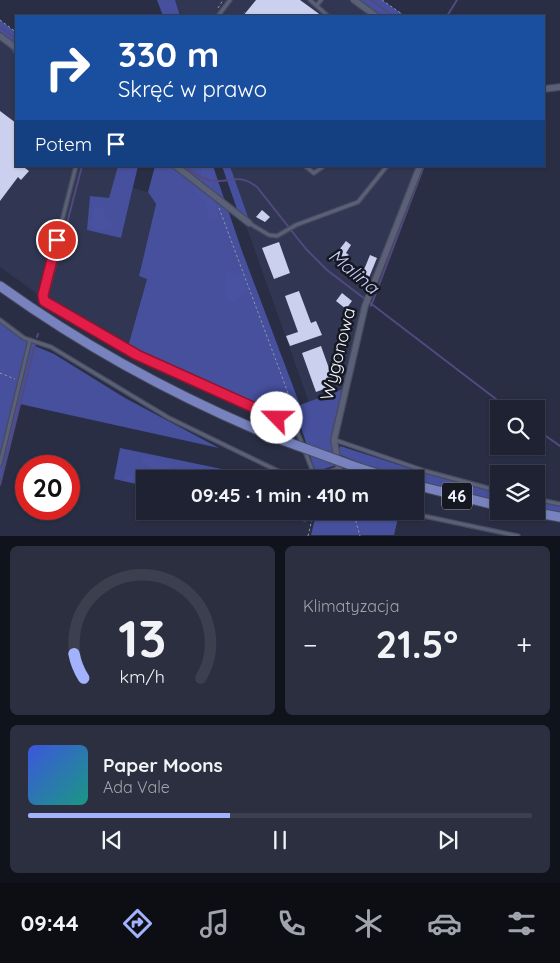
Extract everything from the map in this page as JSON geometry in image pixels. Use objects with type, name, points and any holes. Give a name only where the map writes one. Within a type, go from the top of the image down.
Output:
[{"type":"main road","points":[[0,286],[75,336],[146,377],[216,412],[274,437],[366,470]]},
{"type":"main road","name":"46","points":[[424,487],[490,504]]},
{"type":"main road","points":[[545,514],[560,517]]},
{"type":"street","points":[[354,0],[375,15]]},
{"type":"street","points":[[0,36],[15,47]]},
{"type":"street","points":[[545,89],[560,87]]},
{"type":"street","points":[[177,167],[249,223]]},
{"type":"street","name":"Wygonowa","points":[[339,468],[334,440],[367,303],[420,167]]},
{"type":"lane","points":[[219,15],[230,0]]},
{"type":"lane","points":[[310,0],[327,15]]},
{"type":"lane","points":[[317,5],[321,0]]},
{"type":"lane","points":[[76,167],[43,295],[44,301],[137,355],[230,399],[294,426],[311,470]]},
{"type":"lane","points":[[306,167],[314,173],[323,167]]},
{"type":"lane","points":[[249,223],[274,237],[296,224],[354,205],[365,195],[386,167]]},
{"type":"lane","points":[[0,320],[30,340],[51,347],[130,396],[177,422],[276,470]]},
{"type":"lane","points":[[0,464],[30,340]]},
{"type":"lane","points":[[334,440],[425,471],[490,489]]},
{"type":"lane","points":[[333,470],[339,468]]},
{"type":"lane","points":[[545,501],[560,504]]},
{"type":"lane","points":[[424,516],[518,536]]},
{"type":"path","points":[[219,9],[223,0]]},
{"type":"path","points":[[382,0],[404,15]]},
{"type":"path","points":[[0,20],[15,31]]},
{"type":"path","points":[[216,197],[220,213],[292,405],[294,426]]},
{"type":"path","points":[[0,374],[21,381]]},
{"type":"path","points":[[308,536],[312,520]]},
{"type":"path","points":[[356,520],[360,536]]},
{"type":"shaded area","points":[[157,0],[175,0],[180,15],[163,15]]},
{"type":"shaded area","points":[[175,0],[354,0],[375,15],[180,15]]},
{"type":"shaded area","points":[[354,0],[382,0],[404,15],[375,15]]},
{"type":"shaded area","points":[[0,20],[15,31],[15,55],[6,41],[0,36]]},
{"type":"shaded area","points":[[0,36],[6,41],[15,55],[15,167],[118,167],[109,199],[90,196],[88,230],[121,238],[133,188],[148,192],[156,204],[139,276],[147,278],[127,350],[44,301],[43,298],[0,267]]},
{"type":"shaded area","points":[[118,167],[138,167],[121,238],[87,230],[90,196],[109,198]]},
{"type":"shaded area","points":[[155,167],[213,167],[242,251],[300,405],[343,389],[331,439],[336,465],[321,470],[314,468],[301,427],[295,421],[245,402],[243,404],[127,350],[147,279],[139,276],[156,204],[148,192]]},
{"type":"shaded area","points":[[201,167],[213,167],[212,193],[218,218],[209,219],[206,204],[194,190],[196,183],[201,177]]},
{"type":"shaded area","points":[[222,167],[230,167],[249,220],[238,212]]},
{"type":"shaded area","points":[[230,167],[417,167],[379,264],[343,389],[309,402],[245,223],[249,222]]},
{"type":"shaded area","points":[[94,206],[99,209],[104,208],[105,217],[113,225],[113,229],[107,228],[97,231],[91,226]]},
{"type":"shaded area","points":[[229,271],[233,277],[242,273],[247,290],[245,294],[233,303],[228,300],[224,288],[227,281],[226,273]]},
{"type":"shaded area","points":[[0,320],[24,338],[36,341],[35,346],[54,354],[125,398],[219,448],[20,404],[0,485]]},
{"type":"shaded area","points":[[340,446],[415,470],[366,470],[356,467],[358,462],[338,454]]},
{"type":"shaded area","points":[[120,448],[227,470],[136,470],[136,484],[114,479]]},
{"type":"shaded area","points":[[142,456],[158,462],[169,463],[171,467],[167,470],[153,468],[141,460]]},
{"type":"shaded area","points":[[135,467],[145,470],[136,470],[136,482],[126,481],[125,477],[131,476]]},
{"type":"shaded area","points":[[417,468],[490,488],[490,504],[424,487],[424,470],[415,470]]},
{"type":"shaded area","points":[[545,501],[560,504],[560,517],[545,513]]},
{"type":"shaded area","points":[[315,520],[398,520],[394,535],[311,535]]},
{"type":"building","points":[[256,0],[300,0],[321,15],[244,15]]},
{"type":"building","points":[[0,111],[15,122],[15,167],[26,167],[29,171],[21,180],[18,177],[0,201]]},
{"type":"building","points":[[262,210],[270,217],[265,222],[256,217]]},
{"type":"building","points":[[346,241],[351,245],[346,253],[349,255],[346,259],[343,257],[337,263],[332,259]]},
{"type":"building","points":[[279,242],[290,273],[274,279],[262,248]]},
{"type":"building","points":[[370,255],[377,258],[368,280],[361,277]]},
{"type":"building","points":[[299,291],[311,323],[316,321],[322,335],[290,346],[286,336],[298,332],[285,296]]},
{"type":"building","points":[[342,293],[352,301],[346,309],[336,301]]},
{"type":"building","points":[[321,346],[335,385],[316,392],[302,353]]},
{"type":"waterway","points":[[371,0],[392,15]]},
{"type":"waterway","points":[[448,15],[457,0]]},
{"type":"waterway","name":"Malina","points":[[0,27],[15,38]]},
{"type":"waterway","points":[[47,299],[82,167]]},
{"type":"waterway","name":"Malina","points":[[186,167],[199,176],[209,180],[238,179],[250,182],[257,187],[306,249],[327,270],[497,400]]},
{"type":"waterway","points":[[371,306],[424,167]]},
{"type":"waterway","points":[[0,485],[35,344]]},
{"type":"waterway","name":"Malina","points":[[545,435],[560,446]]},
{"type":"route","points":[[57,240],[43,295],[44,301],[107,340],[230,399],[277,418]]}]
